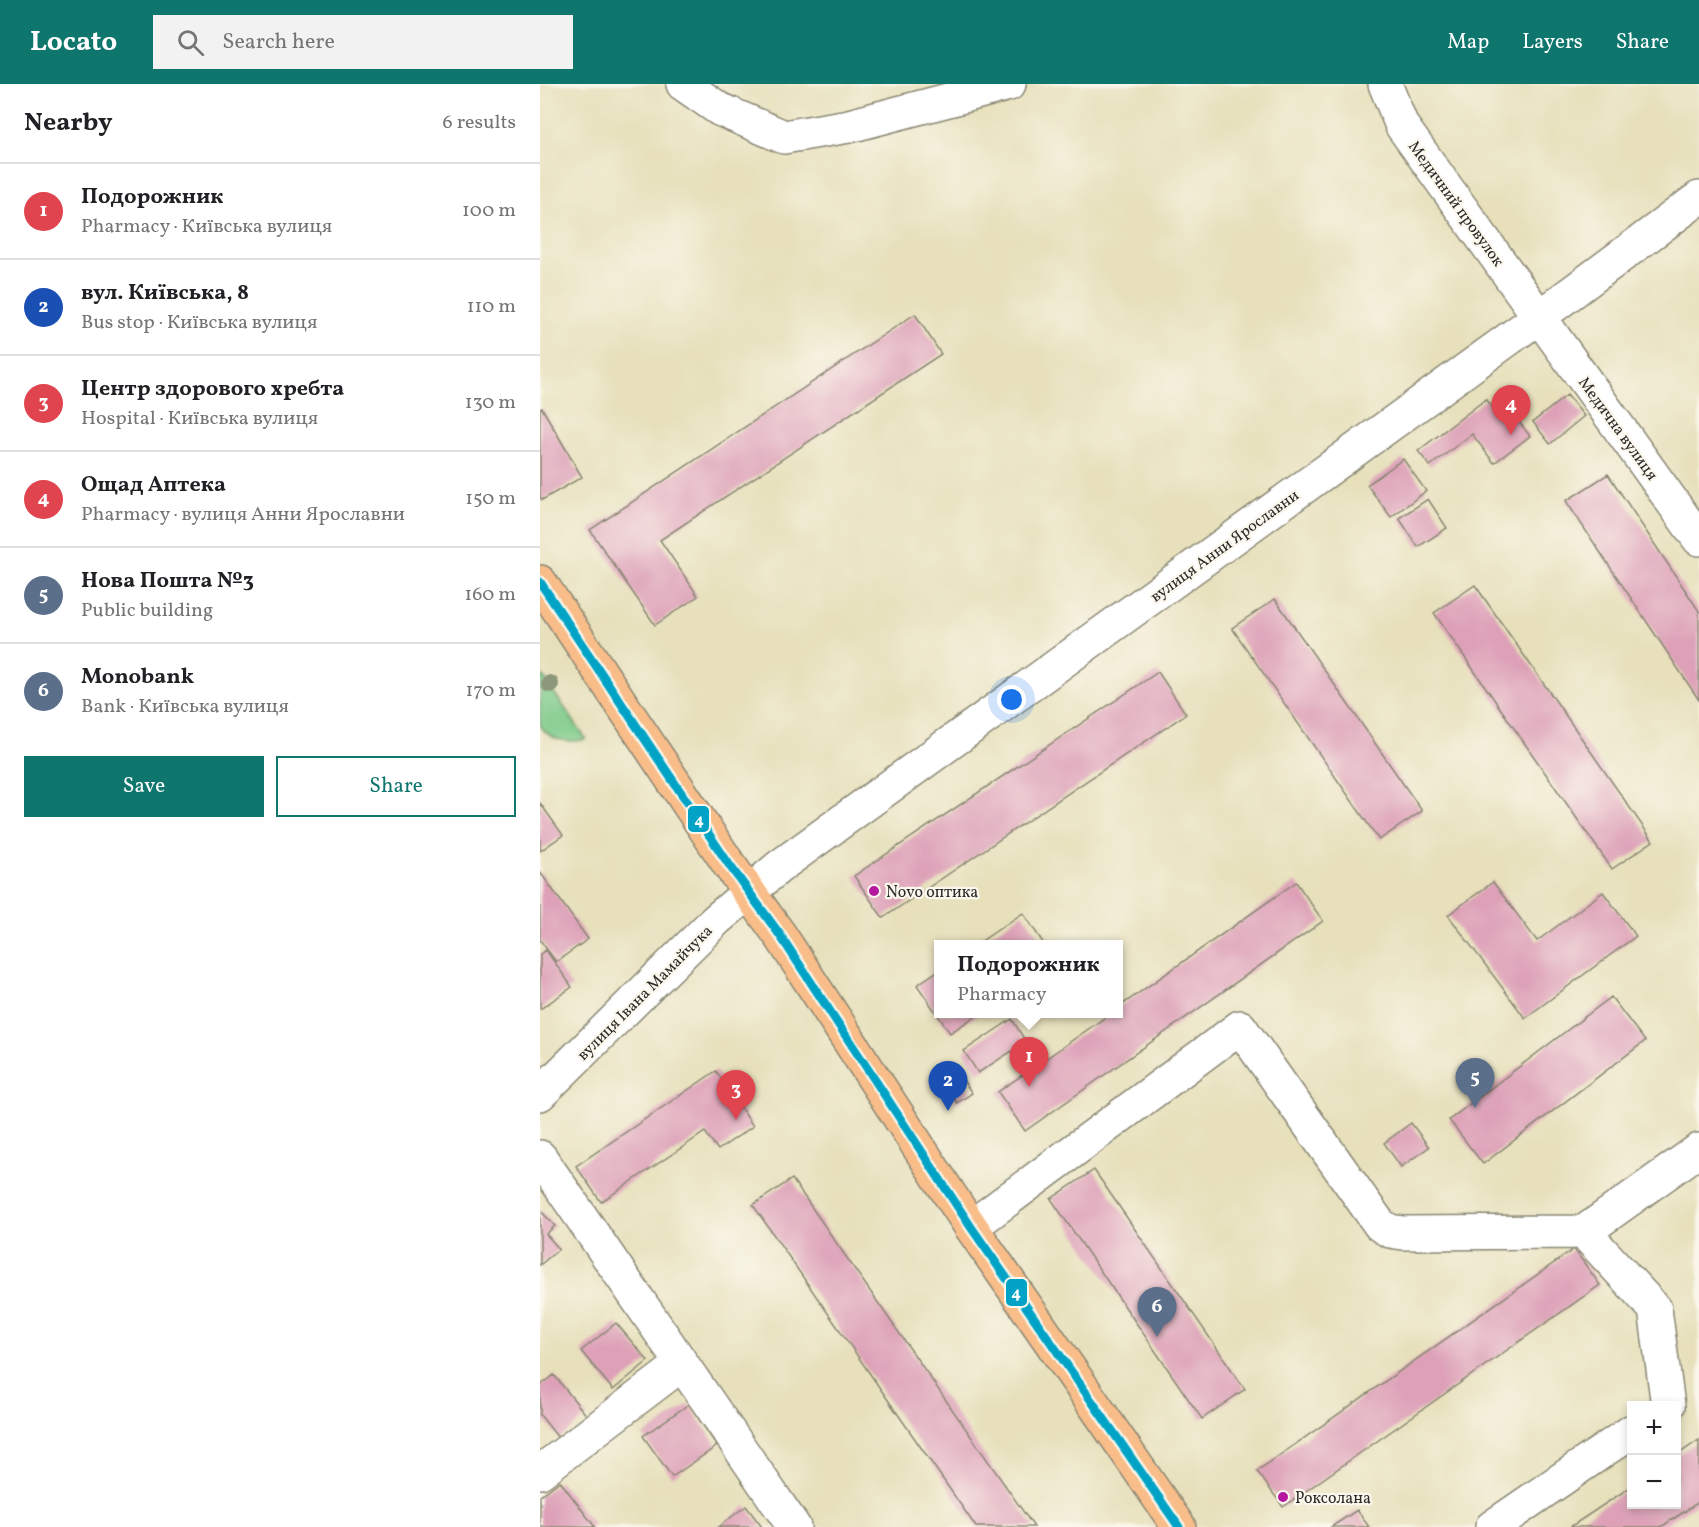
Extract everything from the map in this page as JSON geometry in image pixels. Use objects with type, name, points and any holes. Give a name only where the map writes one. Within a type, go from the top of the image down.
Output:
[{"type":"main road","points":[[540,582],[730,867],[786,945],[971,1227],[1179,1527]]},
{"type":"street","points":[[683,84],[719,109],[784,137],[849,126],[1009,84]]},
{"type":"street","name":"Медичний провулок","points":[[1385,84],[1402,126],[1539,317]]},
{"type":"street","name":"вулиця Анни Ярославни","points":[[748,891],[1539,317],[1699,198]]},
{"type":"street","name":"Медична вулиця","points":[[1539,317],[1699,539]]},
{"type":"street","name":"вулиця Івана Мамайчука","points":[[540,1094],[748,891]]},
{"type":"street","points":[[971,1227],[1240,1028],[1380,1225],[1390,1230],[1403,1233],[1584,1232],[1699,1150]]},
{"type":"street","points":[[540,1157],[794,1527]]},
{"type":"street","points":[[1584,1232],[1655,1309],[1667,1401]]},
{"type":"street","points":[[540,1472],[682,1364]]},
{"type":"street","points":[[1492,1527],[1627,1434]]},
{"type":"green space","points":[[540,672],[586,739],[560,740],[549,735],[540,725]]},
{"type":"building","points":[[915,314],[941,354],[660,540],[698,596],[655,625],[590,530]]},
{"type":"building","points":[[1567,395],[1584,416],[1550,444],[1533,422]]},
{"type":"building","points":[[1486,399],[1503,421],[1513,414],[1530,436],[1494,463],[1472,434],[1430,466],[1418,451]]},
{"type":"building","points":[[542,408],[582,477],[542,500],[540,497],[540,409]]},
{"type":"building","points":[[1403,459],[1426,491],[1391,517],[1367,485]]},
{"type":"building","points":[[1608,474],[1699,611],[1699,700],[1566,501]]},
{"type":"building","points":[[1428,499],[1447,528],[1418,547],[1399,518]]},
{"type":"building","points":[[1475,585],[1653,841],[1612,869],[1434,613]]},
{"type":"building","points":[[1275,599],[1422,811],[1379,840],[1232,628]]},
{"type":"building","points":[[1158,672],[1186,714],[883,918],[854,876]]},
{"type":"building","points":[[540,803],[563,835],[540,851]]},
{"type":"building","points":[[540,872],[588,939],[556,962],[540,940]]},
{"type":"building","points":[[1296,882],[1323,921],[1025,1131],[998,1092],[1104,1018],[1123,1018],[1123,1004]]},
{"type":"building","points":[[1493,882],[1537,941],[1603,892],[1636,936],[1525,1018],[1448,915]]},
{"type":"building","points":[[1023,913],[1041,940],[983,940]]},
{"type":"building","points":[[546,950],[572,987],[540,1009],[540,954]]},
{"type":"building","points":[[934,973],[934,1010],[917,985]]},
{"type":"building","points":[[1611,997],[1645,1041],[1483,1164],[1449,1120]]},
{"type":"building","points":[[940,1018],[973,1018],[950,1033]]},
{"type":"building","points":[[1012,1019],[1026,1042],[978,1073],[964,1051]]},
{"type":"building","points":[[951,1063],[972,1093],[957,1103],[936,1072]]},
{"type":"building","points":[[716,1071],[753,1126],[718,1150],[705,1132],[601,1202],[576,1166]]},
{"type":"building","points":[[1411,1123],[1429,1147],[1401,1167],[1384,1143]]},
{"type":"building","points":[[1094,1170],[1245,1389],[1202,1419],[1051,1199]]},
{"type":"building","points":[[792,1179],[1034,1527],[976,1527],[753,1205]]},
{"type":"building","points":[[540,1210],[555,1226],[546,1234],[559,1249],[540,1265]]},
{"type":"building","points":[[1574,1249],[1600,1285],[1283,1507],[1257,1471]]},
{"type":"building","points":[[616,1323],[648,1361],[613,1390],[581,1351]]},
{"type":"building","points":[[554,1375],[587,1416],[559,1439],[540,1415],[540,1386]]},
{"type":"building","points":[[689,1404],[717,1446],[672,1477],[643,1436]]},
{"type":"building","points":[[1699,1440],[1699,1502],[1661,1527],[1570,1527],[1627,1489],[1627,1509],[1681,1509],[1681,1453]]},
{"type":"building","points":[[560,1481],[595,1527],[540,1527],[540,1496]]},
{"type":"building","points":[[746,1506],[762,1527],[718,1527]]},
{"type":"building","points":[[1357,1510],[1369,1527],[1331,1527]]},
{"type":"transit line","name":"4","points":[[540,582],[730,866],[780,935],[971,1227],[1179,1527]]},
{"type":"place","name":"Ощад Аптека","points":[[1511,435]]},
{"type":"place","name":"Novo оптика","points":[[874,891]]},
{"type":"place","name":"Подорожник","points":[[1029,1087]]},
{"type":"place","name":"Нова Пошта №3","points":[[1475,1108]]},
{"type":"place","name":"вул. Київська, 8","points":[[948,1111]]},
{"type":"place","name":"Центр здорового хребта","points":[[736,1120]]},
{"type":"place","name":"Monobank","points":[[1157,1337]]},
{"type":"place","name":"Роксолана","points":[[1283,1497]]}]
